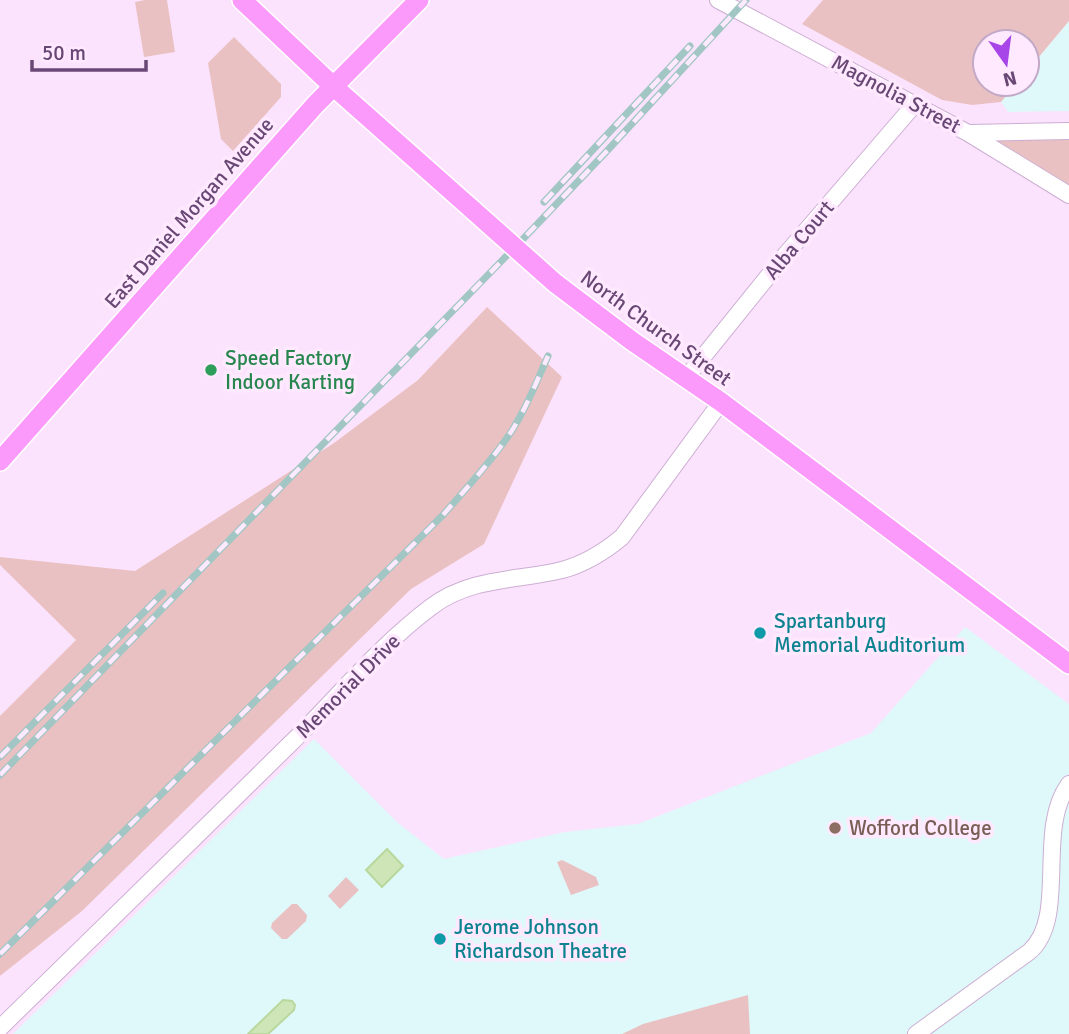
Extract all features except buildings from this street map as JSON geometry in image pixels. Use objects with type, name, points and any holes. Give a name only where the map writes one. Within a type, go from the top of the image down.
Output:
[{"type":"main road","name":"North Church Street","points":[[242,0],[333,86],[555,283],[632,341],[721,402],[1069,664]]},
{"type":"main road","name":"East Daniel Morgan Avenue","points":[[0,461],[333,86],[419,0]]},
{"type":"street","name":"Magnolia Street","points":[[718,0],[968,133],[1069,195]]},
{"type":"street","name":"Alba Court","points":[[686,378],[781,259],[914,104]]},
{"type":"street","points":[[968,133],[1069,131]]},
{"type":"street","name":"Memorial Drive","points":[[0,1028],[370,662],[431,606],[480,583],[562,570],[604,552],[622,537],[721,402]]},
{"type":"street","points":[[916,1034],[1029,952],[1041,939],[1049,903],[1054,818],[1060,799],[1069,784]]},
{"type":"shaded area","points":[[167,0],[175,52],[144,57],[135,2]]},
{"type":"shaded area","points":[[823,0],[1069,0],[1069,21],[1041,54],[1041,28],[971,28],[971,98],[1004,98],[1001,102],[972,105],[942,100],[802,24]]},
{"type":"shaded area","points":[[1069,21],[1069,111],[1008,112],[1001,102],[1004,98],[1041,98],[1041,54]]},
{"type":"shaded area","points":[[234,37],[281,84],[281,97],[233,151],[221,139],[208,63]]},
{"type":"shaded area","points":[[1069,131],[1069,195],[968,133]]},
{"type":"shaded area","points":[[487,307],[562,377],[484,544],[411,589],[82,911],[0,976],[0,716],[76,640],[0,565],[0,557],[135,571],[334,443],[418,380]]},
{"type":"shaded area","name":"Wofford College","points":[[965,627],[1069,704],[1069,1034],[13,1034],[314,739],[397,822],[444,859],[565,832],[638,824],[871,733]]},
{"type":"shaded area","points":[[387,849],[403,866],[382,887],[366,870]]},
{"type":"shaded area","points":[[562,860],[596,877],[599,885],[571,895],[557,862]]},
{"type":"shaded area","points":[[346,877],[359,890],[340,909],[328,896]]},
{"type":"shaded area","points":[[292,904],[297,904],[307,915],[306,921],[287,939],[282,939],[271,928],[272,923]]},
{"type":"shaded area","points":[[748,995],[750,1034],[622,1034],[643,1024]]},
{"type":"shaded area","points":[[283,1000],[292,1001],[294,1010],[268,1034],[248,1034]]},
{"type":"railway","points":[[0,775],[524,238],[746,0]]},
{"type":"railway","points":[[544,202],[690,46]]},
{"type":"railway","points":[[0,954],[442,516],[509,435],[548,356]]},
{"type":"railway","points":[[0,757],[163,593]]},
{"type":"place","name":"Speed Factory Indoor Karting","points":[[211,370]]},
{"type":"place","name":"Spartanburg Memorial Auditorium","points":[[760,633]]},
{"type":"place","name":"Wofford College","points":[[835,828]]},
{"type":"place","name":"Jerome Johnson Richardson Theatre","points":[[440,939]]}]
